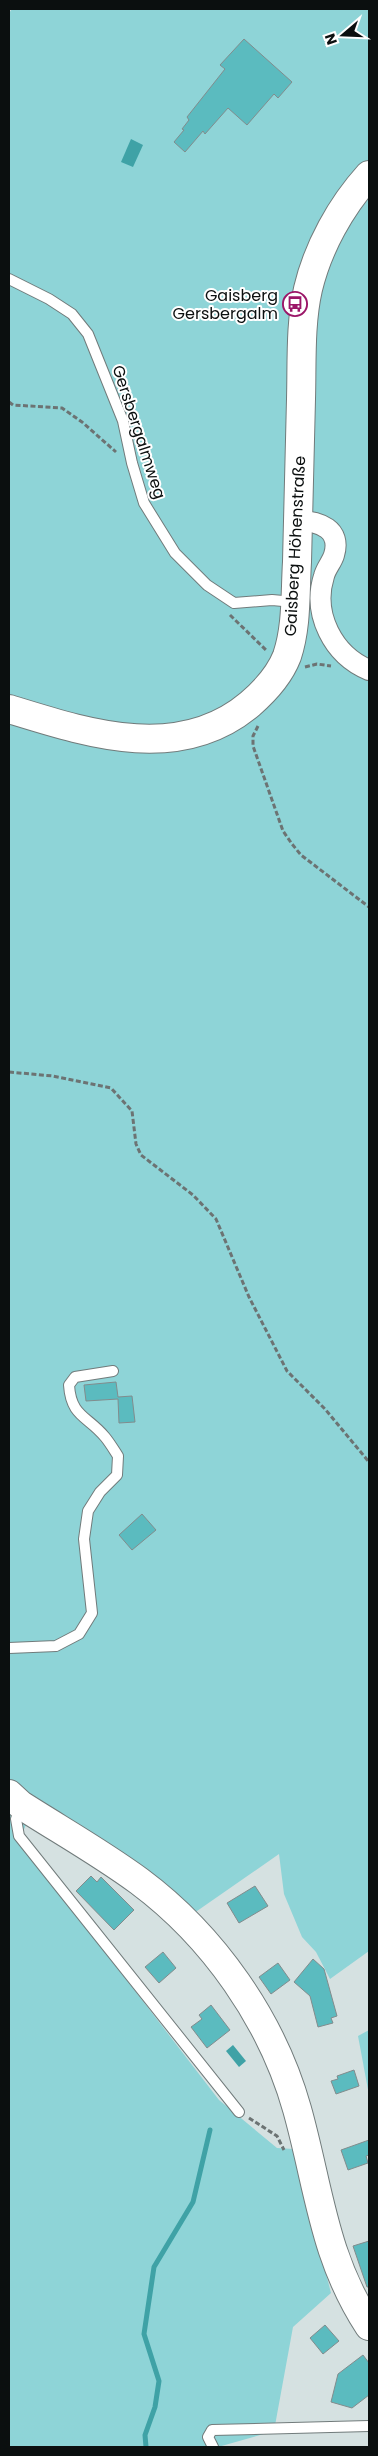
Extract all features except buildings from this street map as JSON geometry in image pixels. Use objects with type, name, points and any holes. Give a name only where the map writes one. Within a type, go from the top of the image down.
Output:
[{"type":"main road","name":"Gaisberg Höhenstraße","points":[[9,709],[104,736],[125,739],[162,739],[203,730],[235,715],[263,692],[281,668],[290,646],[296,602],[302,353],[306,302],[311,279],[329,236],[353,194],[369,174]]},
{"type":"main road","points":[[15,1799],[139,1881],[196,1932],[227,1969],[250,2004],[277,2056],[297,2109],[332,2251],[343,2280],[369,2326]]},
{"type":"street","points":[[298,521],[311,521],[326,525],[335,538],[334,557],[324,576],[321,594],[324,619],[336,645],[364,668]]},
{"type":"lane","name":"Gersbergalmweg","points":[[9,278],[49,298],[72,314],[88,334],[115,397],[123,421],[132,464],[144,503],[163,536],[180,559],[207,585],[234,602],[272,600],[296,602]]},
{"type":"lane","points":[[9,1648],[56,1646],[79,1634],[92,1613],[84,1539],[88,1511],[100,1492],[117,1476],[118,1456],[104,1436],[79,1416],[70,1399],[69,1385],[75,1377],[113,1371]]},
{"type":"lane","points":[[15,1799],[19,1836],[239,2112]]},
{"type":"lane","points":[[213,2447],[208,2437],[212,2430],[369,2426]]},
{"type":"path","points":[[9,402],[13,405],[62,408],[82,422],[132,464]]},
{"type":"path","points":[[226,611],[250,633],[281,668],[294,670],[317,664],[346,668],[364,668]]},
{"type":"path","points":[[260,723],[253,736],[253,746],[283,831],[301,855],[369,907]]},
{"type":"path","points":[[9,1072],[53,1076],[111,1088],[132,1111],[136,1144],[141,1155],[193,1195],[216,1219],[249,1297],[287,1371],[325,1409],[369,1462]]},
{"type":"shaded area","points":[[12,9],[369,9],[369,1951],[330,1979],[316,1952],[302,1937],[284,1894],[279,1854],[174,1927],[102,1870],[26,1825],[19,1840],[219,2100],[277,2148],[294,2149],[331,2293],[293,2327],[274,2431],[218,2447],[9,2447],[9,13]]},
{"type":"shaded area","points":[[131,139],[143,145],[133,167],[121,162]]},
{"type":"shaded area","points":[[369,2030],[369,2095],[358,2036]]},
{"type":"shaded area","points":[[233,2045],[246,2061],[239,2067],[226,2051]]},
{"type":"waterway","points":[[146,2447],[145,2435],[155,2407],[159,2381],[144,2334],[154,2267],[193,2202],[210,2130]]},
{"type":"place","name":"Gaisberg Gersbergalm","points":[[295,304]]}]
